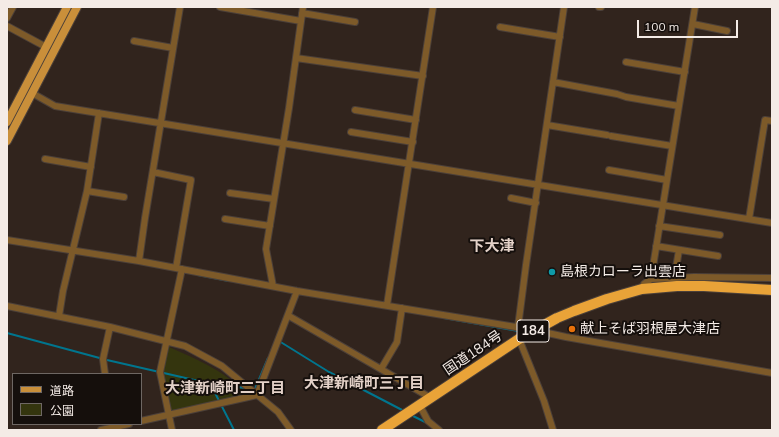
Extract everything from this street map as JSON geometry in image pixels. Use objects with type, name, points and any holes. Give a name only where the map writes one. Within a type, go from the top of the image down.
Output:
[{"type":"highway","name":"国道184号","points":[[382,430],[534,330],[556,318],[607,299],[642,289],[677,286],[772,290]]},
{"type":"main road","points":[[7,122],[67,7]]},
{"type":"main road","points":[[7,141],[77,7]]},
{"type":"street","points":[[7,18],[13,7]]},
{"type":"street","points":[[139,261],[160,123],[180,7]]},
{"type":"street","points":[[220,7],[301,21]]},
{"type":"street","points":[[387,305],[410,164],[433,7]]},
{"type":"street","points":[[518,327],[564,7]]},
{"type":"street","points":[[651,279],[662,205],[696,7]]},
{"type":"street","points":[[273,286],[266,249],[303,10],[355,22]]},
{"type":"street","points":[[693,24],[727,31]]},
{"type":"street","points":[[7,26],[46,47]]},
{"type":"street","points":[[500,27],[560,37]]},
{"type":"street","points":[[134,41],[173,48]]},
{"type":"street","points":[[296,58],[423,76]]},
{"type":"street","points":[[626,62],[685,72]]},
{"type":"street","points":[[553,82],[617,94],[626,98],[679,106]]},
{"type":"street","points":[[32,93],[55,106],[772,223]]},
{"type":"street","points":[[355,110],[416,120]]},
{"type":"street","points":[[58,316],[87,191],[99,113]]},
{"type":"street","points":[[749,219],[765,120],[772,121]]},
{"type":"street","points":[[546,125],[672,146]]},
{"type":"street","points":[[352,132],[413,142]]},
{"type":"street","points":[[45,159],[91,167]]},
{"type":"street","points":[[609,170],[667,180]]},
{"type":"street","points":[[153,172],[192,180],[179,269],[160,372],[172,430]]},
{"type":"street","points":[[87,191],[124,197]]},
{"type":"street","points":[[230,193],[274,199]]},
{"type":"street","points":[[511,198],[536,203]]},
{"type":"street","points":[[225,220],[270,226]]},
{"type":"street","points":[[659,226],[720,235]]},
{"type":"street","points":[[7,240],[139,261],[298,291],[518,327],[566,337],[772,373]]},
{"type":"street","points":[[656,246],[718,256]]},
{"type":"street","points":[[675,274],[679,250]]},
{"type":"street","points":[[642,289],[644,284],[651,279],[694,277],[772,278]]},
{"type":"street","points":[[257,395],[298,291]]},
{"type":"street","points":[[7,306],[110,327],[185,346],[222,366],[278,412],[292,430]]},
{"type":"street","points":[[381,369],[397,342],[402,308]]},
{"type":"street","points":[[289,316],[431,398]]},
{"type":"street","points":[[105,373],[103,359],[110,327]]},
{"type":"street","points":[[519,339],[544,401],[553,430]]},
{"type":"street","points":[[142,421],[257,395]]},
{"type":"street","points":[[420,406],[428,421],[439,430]]},
{"type":"street","points":[[101,430],[116,427]]},
{"type":"green space","points":[[169,347],[228,377],[245,392],[244,395],[172,411],[170,409],[163,373]]},
{"type":"waterway","points":[[198,275],[229,281]]},
{"type":"waterway","points":[[444,318],[524,332]]},
{"type":"waterway","points":[[7,333],[107,360],[203,382],[213,389],[234,430]]},
{"type":"waterway","points":[[537,334],[550,336]]},
{"type":"waterway","points":[[279,341],[329,372],[404,411]]},
{"type":"waterway","points":[[253,389],[255,389],[268,358]]},
{"type":"waterway","points":[[203,382],[245,388]]},
{"type":"waterway","points":[[411,415],[427,423]]},
{"type":"place","name":"島根カローラ出雲店","points":[[552,272]]},
{"type":"place","name":"献上そば羽根屋大津店","points":[[572,329]]},
{"type":"district","name":"下大津","points":[[492,246]]},
{"type":"district","name":"大津新崎町三丁目","points":[[364,383]]},
{"type":"district","name":"大津新崎町二丁目","points":[[225,388]]}]
